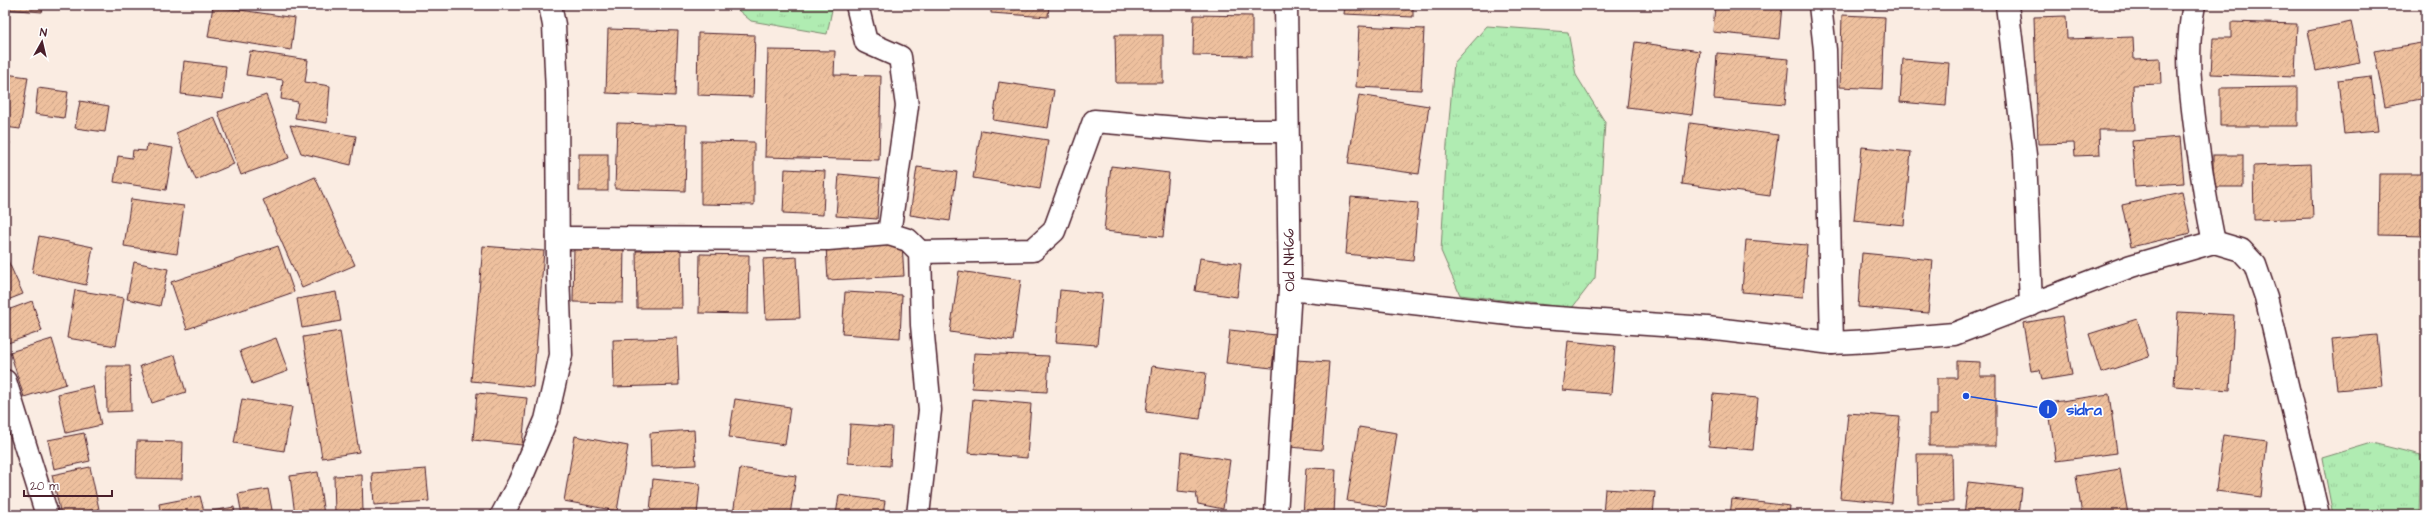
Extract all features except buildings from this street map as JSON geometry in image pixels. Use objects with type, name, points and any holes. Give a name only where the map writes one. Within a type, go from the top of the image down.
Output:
[{"type":"street","points":[[502,515],[519,483],[546,420],[561,355],[556,62],[554,24],[550,5]]},
{"type":"street","points":[[857,5],[866,42],[900,57],[907,106],[889,234]]},
{"type":"street","name":"Old NH66","points":[[1276,515],[1290,289],[1286,5]]},
{"type":"street","points":[[1820,5],[1825,50],[1832,343]]},
{"type":"street","points":[[2007,5],[2025,155],[2031,304]]},
{"type":"street","points":[[2189,6],[2187,56],[2189,77],[2205,201],[2214,242]]},
{"type":"street","points":[[920,252],[1033,250],[1054,231],[1094,121],[1214,131],[1287,131]]},
{"type":"street","points":[[558,238],[828,239],[889,234],[908,240],[920,252],[922,325],[930,410],[918,515]]},
{"type":"street","points":[[1290,289],[1528,316],[1707,328],[1832,343],[1954,334],[2131,266],[2214,242],[2241,250],[2256,265],[2266,297],[2318,515]]},
{"type":"street","points":[[6,386],[47,515]]},
{"type":"green space","points":[[732,5],[833,5],[827,34],[751,21]]},
{"type":"green space","points":[[1487,26],[1568,32],[1576,75],[1605,122],[1595,278],[1572,308],[1460,295],[1441,251],[1447,144],[1454,63]]},
{"type":"green space","points":[[2372,443],[2421,455],[2419,515],[2333,515],[2322,458]]},
{"type":"place","name":"sidra","points":[[1966,396]]}]
